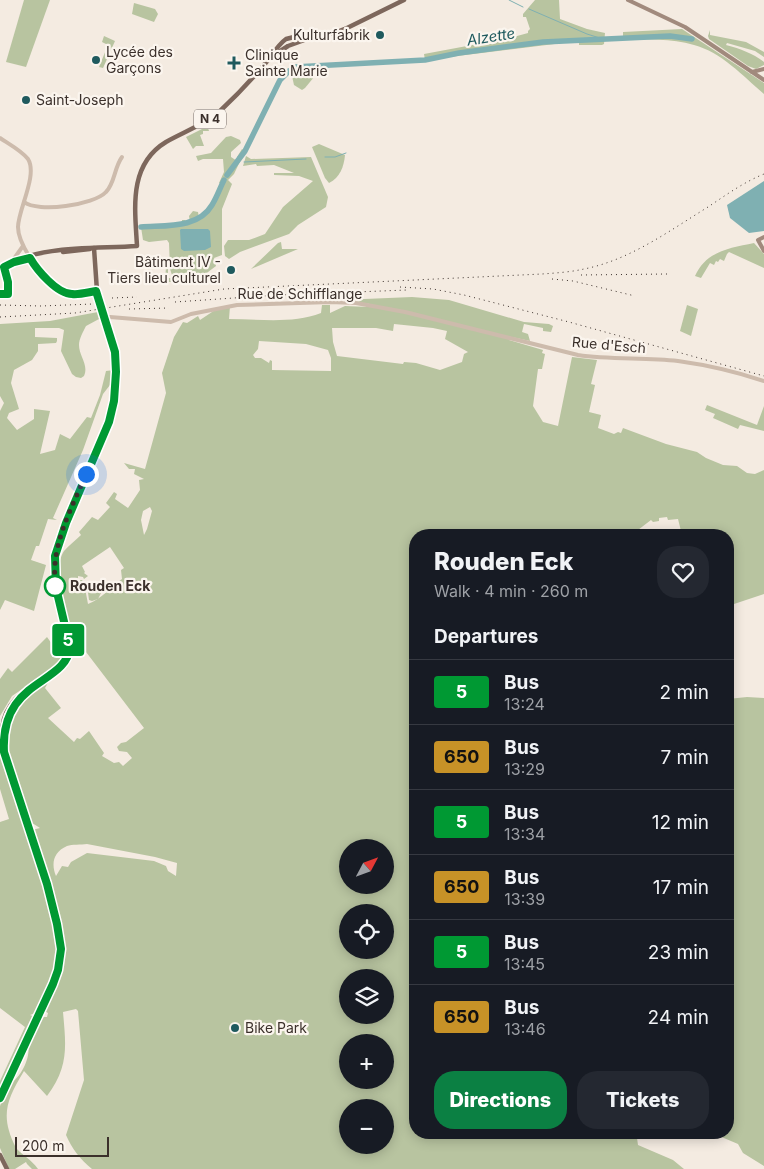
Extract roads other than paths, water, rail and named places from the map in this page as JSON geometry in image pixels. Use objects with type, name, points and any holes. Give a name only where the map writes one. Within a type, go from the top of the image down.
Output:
[{"type":"main road","name":"N 4","points":[[2,267],[13,260],[94,248],[137,246],[135,193],[139,176],[147,160],[160,146],[197,127],[218,113],[286,38],[310,38],[334,33],[404,0]]},
{"type":"main road","points":[[628,0],[684,27],[752,72],[763,78],[764,69],[752,72]]},
{"type":"main road","points":[[764,238],[758,240],[764,250]]},
{"type":"main road","points":[[0,1098],[53,984],[58,970],[61,949],[47,884],[4,752],[2,732],[3,723],[14,699],[64,663],[69,653],[70,647],[55,583],[55,556],[66,523],[112,412],[116,362],[114,346],[98,298],[94,248]]},
{"type":"main road","name":"N 4","points":[[2,267],[29,258]]},
{"type":"main road","points":[[0,1155],[7,1169]]},
{"type":"street","points":[[0,138],[24,155],[30,164],[31,171],[18,226],[19,235],[29,258]]},
{"type":"street","points":[[24,202],[30,206],[48,208],[99,198],[110,187],[116,166],[122,158]]},
{"type":"street","points":[[13,260],[23,246]]},
{"type":"street","name":"Rue de Schifflange","points":[[105,319],[110,317],[171,322],[192,314],[237,305],[346,302],[405,312],[524,341]]},
{"type":"street","name":"Rue d'Esch","points":[[524,341],[597,358],[674,360],[692,363],[764,382]]},
{"type":"water","points":[[764,181],[764,231],[749,233],[730,218],[727,205]]},
{"type":"water","points":[[181,229],[208,229],[210,231],[211,247],[205,250],[184,251],[181,249]]},
{"type":"waterway","points":[[509,0],[523,7]]},
{"type":"waterway","points":[[529,9],[603,39]]},
{"type":"waterway","name":"Alzette","points":[[294,67],[425,60],[459,53],[543,42],[670,36],[692,39]]},
{"type":"waterway","name":"Alzette","points":[[227,175],[245,151],[280,80],[289,71]]},
{"type":"waterway","points":[[325,157],[335,157],[346,153]]},
{"type":"waterway","points":[[244,162],[306,159]]},
{"type":"waterway","name":"Alzette","points":[[141,227],[180,224],[198,218],[206,213],[212,205],[224,180]]},
{"type":"railway","points":[[0,317],[75,313],[224,289],[542,274],[579,270],[601,265],[649,244],[742,185],[764,174]]},
{"type":"railway","points":[[581,275],[667,274]]},
{"type":"railway","points":[[552,279],[573,281],[635,296]]},
{"type":"railway","points":[[400,287],[433,289],[464,295],[764,376]]},
{"type":"railway","points":[[175,302],[278,295],[407,290]]},
{"type":"railway","points":[[112,298],[137,297]]},
{"type":"railway","points":[[0,305],[93,304]]},
{"type":"railway","points":[[129,309],[169,308]]},
{"type":"place","name":"Kulturfabrik","points":[[380,35]]},
{"type":"place","name":"Lycée des Garçons","points":[[96,60]]},
{"type":"place","name":"Clinique Sainte Marie","points":[[234,63]]},
{"type":"place","name":"Saint-Joseph","points":[[26,100]]},
{"type":"place","name":"Bâtiment IV - Tiers lieu culturel","points":[[231,270]]},
{"type":"place","name":"Rouden Eck","points":[[55,586]]},
{"type":"place","name":"Bike Park","points":[[235,1028]]}]
